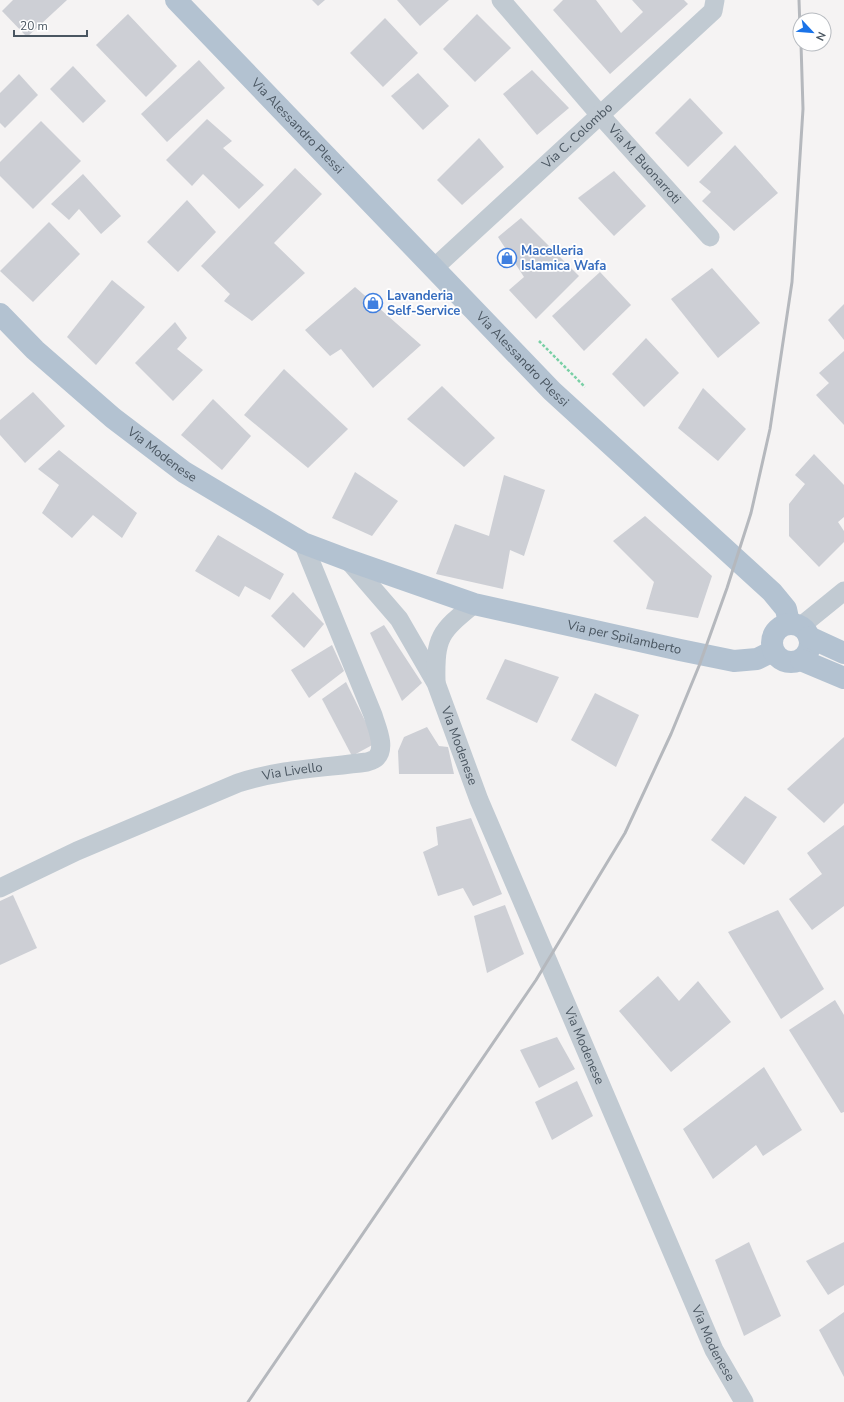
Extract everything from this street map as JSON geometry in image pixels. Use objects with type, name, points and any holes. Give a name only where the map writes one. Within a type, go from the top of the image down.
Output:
[{"type":"main road","name":"Via Alessandro Plessi","points":[[176,0],[552,391],[772,592],[800,629]]},
{"type":"main road","name":"Via Modenese","points":[[0,314],[35,350],[113,418],[184,472],[303,543],[474,604]]},
{"type":"main road","name":"Via per Spilamberto","points":[[474,604],[715,658],[734,660],[757,658],[773,651]]},
{"type":"main road","points":[[800,629],[809,650],[806,655],[801,660],[795,662],[789,662],[777,657],[771,645],[774,633],[778,628],[800,629],[844,653]]},
{"type":"main road","points":[[801,660],[844,678]]},
{"type":"street","name":"Via M. Buonarroti","points":[[501,0],[600,115],[710,237]]},
{"type":"street","name":"Via C. Colombo","points":[[434,268],[713,11],[715,0]]},
{"type":"street","name":"Via Livello","points":[[0,888],[78,851],[238,783],[278,772],[367,762],[376,759],[379,753],[380,745],[379,735],[373,715],[303,543]]},
{"type":"street","name":"Via Modenese","points":[[348,560],[399,619],[436,683],[479,800],[714,1350],[744,1402]]},
{"type":"street","points":[[800,629],[844,590]]},
{"type":"street","name":"Via Modenese","points":[[436,683],[436,651],[441,635],[451,623],[474,604]]},
{"type":"building","points":[[13,0],[67,0],[27,37],[2,11]]},
{"type":"building","points":[[312,0],[325,0],[318,6]]},
{"type":"building","points":[[397,0],[449,0],[420,26]]},
{"type":"building","points":[[563,0],[596,0],[621,33],[643,12],[632,0],[684,0],[688,4],[610,74],[553,10]]},
{"type":"building","points":[[128,14],[177,66],[146,97],[96,45]]},
{"type":"building","points":[[477,14],[511,48],[475,82],[443,49]]},
{"type":"building","points":[[385,18],[418,53],[383,87],[350,53]]},
{"type":"building","points":[[199,60],[225,88],[167,142],[141,114]]},
{"type":"building","points":[[73,66],[106,101],[83,123],[50,89]]},
{"type":"building","points":[[532,70],[569,108],[537,135],[503,94]]},
{"type":"building","points":[[418,73],[449,106],[423,130],[391,96]]},
{"type":"building","points":[[19,74],[38,95],[5,128],[0,123],[0,93]]},
{"type":"building","points":[[690,98],[723,133],[688,167],[655,133]]},
{"type":"building","points":[[207,119],[232,141],[223,148],[264,185],[239,209],[203,174],[192,186],[166,160]]},
{"type":"building","points":[[41,121],[81,161],[33,209],[0,176],[0,162]]},
{"type":"building","points":[[479,138],[504,167],[462,205],[437,180]]},
{"type":"building","points":[[735,145],[778,193],[734,231],[702,201],[711,192],[699,182]]},
{"type":"building","points":[[295,168],[322,194],[274,243],[305,273],[252,321],[224,301],[230,294],[201,266]]},
{"type":"building","points":[[614,171],[646,206],[614,236],[578,198]]},
{"type":"building","points":[[83,174],[121,216],[101,234],[79,209],[69,220],[51,204]]},
{"type":"building","points":[[187,200],[216,232],[178,272],[147,242]]},
{"type":"building","points":[[521,218],[579,276],[536,319],[509,290],[524,277],[498,237]]},
{"type":"building","points":[[49,222],[80,254],[33,302],[0,271]]},
{"type":"building","points":[[712,268],[760,323],[718,358],[671,299]]},
{"type":"building","points":[[600,272],[631,305],[584,351],[552,316]]},
{"type":"building","points":[[112,280],[145,307],[96,365],[67,337]]},
{"type":"building","points":[[355,287],[421,345],[373,388],[341,349],[330,356],[305,330]]},
{"type":"building","points":[[844,304],[844,340],[828,320]]},
{"type":"building","points":[[175,322],[187,338],[177,349],[203,370],[173,401],[135,363]]},
{"type":"building","points":[[646,338],[679,373],[644,407],[612,374]]},
{"type":"building","points":[[844,351],[844,425],[816,395],[829,383],[819,373]]},
{"type":"building","points":[[284,369],[348,429],[308,468],[244,415]]},
{"type":"building","points":[[442,386],[495,438],[464,467],[407,419]]},
{"type":"building","points":[[703,388],[746,429],[718,461],[678,428]]},
{"type":"building","points":[[33,392],[65,426],[25,463],[0,435],[0,420]]},
{"type":"building","points":[[213,399],[251,436],[222,470],[181,435]]},
{"type":"building","points":[[59,450],[137,513],[122,538],[93,515],[72,538],[42,513],[59,485],[38,469]]},
{"type":"building","points":[[814,454],[844,485],[844,517],[838,522],[844,531],[844,542],[819,567],[789,536],[789,504],[805,484],[795,475]]},
{"type":"building","points":[[355,472],[398,501],[372,536],[332,518]]},
{"type":"building","points":[[504,475],[545,490],[524,556],[510,550],[503,589],[436,574],[455,524],[489,536]]},
{"type":"building","points":[[645,516],[712,576],[698,618],[646,609],[654,582],[613,541]]},
{"type":"building","points":[[218,535],[284,574],[270,600],[245,586],[239,597],[195,571]]},
{"type":"building","points":[[293,592],[324,624],[304,648],[271,616]]},
{"type":"building","points":[[384,625],[422,683],[402,701],[370,633]]},
{"type":"building","points":[[332,645],[344,671],[309,698],[291,670]]},
{"type":"building","points":[[505,659],[559,677],[537,723],[486,699]]},
{"type":"building","points":[[346,682],[376,743],[352,756],[322,699]]},
{"type":"building","points":[[595,693],[639,715],[616,767],[571,740]]},
{"type":"building","points":[[427,727],[439,746],[448,747],[454,774],[399,774],[398,751],[404,737]]},
{"type":"building","points":[[844,737],[844,803],[824,823],[787,789]]},
{"type":"building","points":[[745,796],[777,817],[744,865],[711,840]]},
{"type":"building","points":[[471,818],[502,894],[473,906],[463,888],[438,896],[423,852],[438,845],[436,827]]},
{"type":"building","points":[[844,825],[844,906],[812,930],[789,899],[822,874],[807,853]]},
{"type":"building","points":[[13,895],[37,948],[0,965],[0,901]]},
{"type":"building","points":[[505,905],[524,954],[487,973],[474,916]]},
{"type":"building","points":[[778,910],[824,989],[781,1019],[728,932]]},
{"type":"building","points":[[658,976],[679,1001],[698,981],[731,1022],[671,1072],[619,1011]]},
{"type":"building","points":[[835,1000],[844,1015],[844,1112],[841,1113],[789,1030]]},
{"type":"building","points":[[557,1037],[575,1069],[539,1088],[520,1050]]},
{"type":"building","points":[[764,1067],[802,1130],[763,1156],[756,1145],[713,1179],[683,1129]]},
{"type":"building","points":[[577,1081],[593,1116],[552,1140],[535,1102]]},
{"type":"building","points":[[749,1242],[781,1316],[744,1336],[715,1260]]},
{"type":"building","points":[[844,1242],[844,1285],[828,1295],[806,1261]]},
{"type":"building","points":[[844,1312],[844,1377],[819,1330]]},
{"type":"railway","points":[[799,0],[799,12]]},
{"type":"railway","points":[[248,1402],[536,980],[625,833],[671,734],[699,666],[727,588],[751,513],[770,429],[792,282],[803,109],[801,52]]},
{"type":"place","name":"Macelleria Islamica Wafa","points":[[507,258]]},
{"type":"place","name":"Lavanderia Self-Service","points":[[373,303]]}]
